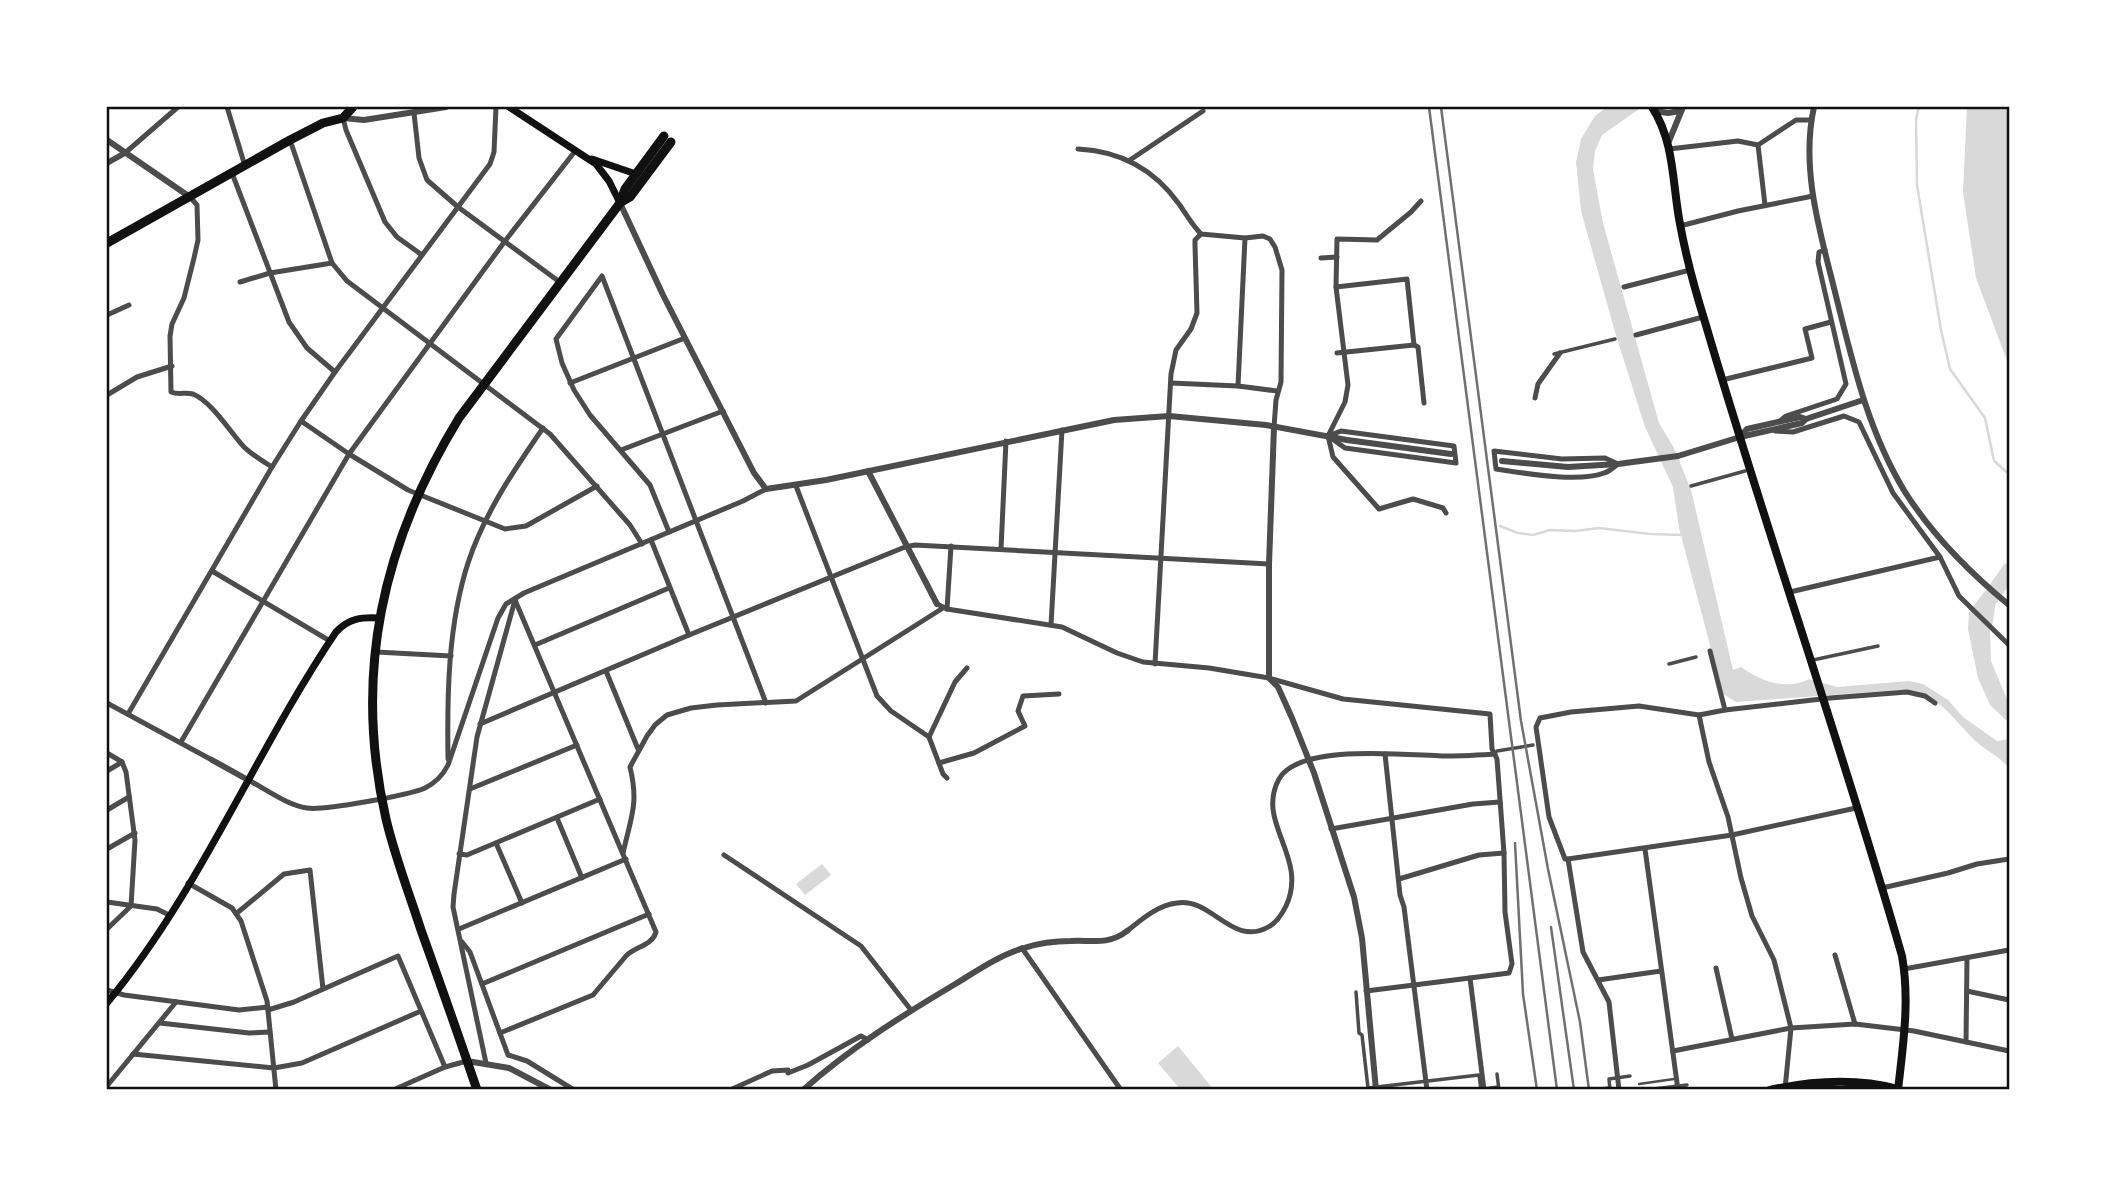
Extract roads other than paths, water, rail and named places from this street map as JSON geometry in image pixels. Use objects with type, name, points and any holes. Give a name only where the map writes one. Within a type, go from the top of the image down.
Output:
[{"type":"highway","points":[[107,243],[290,140],[323,123],[344,118],[353,107]]},
{"type":"highway","points":[[477,1090],[396,857],[382,798],[374,737],[379,618],[394,555],[418,494],[446,439],[620,203],[625,189],[636,174],[668,139],[630,197],[620,203]]},
{"type":"main road","points":[[509,107],[588,158],[603,173],[620,203]]},
{"type":"main road","points":[[1654,109],[1669,145],[1680,226],[1703,317],[1818,681],[1905,969],[1907,1003],[1900,1090]]},
{"type":"main road","points":[[588,158],[636,174]]},
{"type":"main road","points":[[107,1003],[137,965],[169,915],[330,641],[347,622],[363,617],[379,618]]},
{"type":"main road","points":[[1770,1090],[1804,1083],[1853,1083],[1882,1085],[1900,1090]]},
{"type":"main road","points":[[1811,1090],[1872,1090]]},
{"type":"main road","points":[[1888,1090],[1900,1090]]},
{"type":"street","points":[[107,163],[125,153],[178,107]]},
{"type":"street","points":[[227,107],[245,166]]},
{"type":"street","points":[[422,255],[397,237],[385,222],[346,130],[344,118],[364,120],[446,107]]},
{"type":"street","points":[[128,714],[301,421],[490,164],[495,152],[496,107]]},
{"type":"street","points":[[1815,107],[1809,141],[1813,196],[1863,400],[1893,469],[1916,508],[1962,564],[2009,606]]},
{"type":"street","points":[[1654,109],[1668,113],[1681,109]]},
{"type":"street","points":[[1681,109],[1669,145],[1738,141],[1758,145],[1796,120],[1811,120]]},
{"type":"street","points":[[1130,160],[1203,111]]},
{"type":"street","points":[[414,113],[419,158],[427,180],[561,283]]},
{"type":"street","points":[[290,140],[332,263],[347,281],[543,428],[597,486],[630,525],[642,544]]},
{"type":"street","points":[[107,141],[190,197],[197,205],[198,240],[184,298],[172,324],[170,336],[171,392],[192,394],[198,398],[218,415],[246,449],[272,467]]},
{"type":"street","points":[[1758,145],[1765,205]]},
{"type":"street","points":[[1078,149],[1108,152],[1130,160],[1157,179],[1201,234],[1245,238],[1263,236],[1270,239],[1281,264],[1281,383],[1274,427],[1269,564],[1269,678],[1278,687],[1308,760],[1359,918],[1376,1090]]},
{"type":"street","points":[[181,742],[349,454],[505,241],[576,150]]},
{"type":"street","points":[[232,173],[297,335],[307,348],[335,372]]},
{"type":"street","points":[[1680,226],[1813,196]]},
{"type":"street","points":[[1421,201],[1377,240],[1337,239],[1336,286],[1349,375],[1348,394],[1328,436],[1333,457],[1379,509],[1421,499],[1443,508],[1446,513]]},
{"type":"street","points":[[620,203],[685,338],[754,473],[766,489]]},
{"type":"street","points":[[1155,664],[1171,374],[1176,349],[1191,329],[1197,313],[1195,240],[1201,234]]},
{"type":"street","points":[[1238,386],[1245,238]]},
{"type":"street","points":[[1780,421],[1786,416],[1837,399],[1846,384],[1818,262],[1819,252],[1825,250]]},
{"type":"street","points":[[1321,258],[1337,257]]},
{"type":"street","points":[[240,282],[271,273],[332,263]]},
{"type":"street","points":[[1624,288],[1690,270]]},
{"type":"street","points":[[669,532],[650,485],[590,415],[570,383],[562,363],[556,339],[602,276],[766,703]]},
{"type":"street","points":[[1336,286],[1407,279],[1414,345],[1418,347],[1424,402]]},
{"type":"street","points":[[107,315],[130,305]]},
{"type":"street","points":[[1636,335],[1703,317]]},
{"type":"street","points":[[1722,380],[1812,358],[1805,329],[1831,322]]},
{"type":"street","points":[[570,383],[685,338]]},
{"type":"street","points":[[1535,398],[1538,384],[1557,354],[1615,339]]},
{"type":"street","points":[[1336,353],[1414,345]]},
{"type":"street","points":[[107,395],[137,377],[172,366]]},
{"type":"street","points":[[1171,383],[1278,390]]},
{"type":"street","points":[[1502,461],[1568,467],[1678,456],[1740,437],[1802,423],[1806,419],[1863,400]]},
{"type":"street","points":[[621,450],[723,411]]},
{"type":"street","points":[[107,703],[304,808],[316,809],[412,793],[436,781],[448,765],[498,618],[506,604],[756,496],[766,489],[796,486],[1114,420],[1169,416],[1274,427],[1451,454]]},
{"type":"street","points":[[1775,431],[1793,432],[1844,416],[1859,422],[1898,501],[1940,557],[1959,596],[2009,645]]},
{"type":"street","points":[[1740,437],[1747,429],[1800,417],[1806,419]]},
{"type":"street","points":[[301,421],[349,454],[418,494],[505,529],[520,528],[597,486]]},
{"type":"street","points":[[448,765],[451,656],[459,598],[468,562],[499,496],[543,428]]},
{"type":"street","points":[[1051,625],[1062,430]]},
{"type":"street","points":[[1341,431],[1454,446],[1456,463],[1345,448],[1328,436],[1341,431]]},
{"type":"street","points":[[1001,549],[1006,441]]},
{"type":"street","points":[[1494,451],[1562,459],[1605,458],[1619,464],[1605,473],[1592,476],[1541,475],[1496,469],[1494,451]]},
{"type":"street","points":[[868,471],[905,547],[942,607]]},
{"type":"street","points":[[1691,486],[1745,471]]},
{"type":"street","points":[[796,486],[877,696],[885,707],[929,737],[947,778]]},
{"type":"street","points":[[651,540],[689,635]]},
{"type":"street","points":[[480,724],[905,547],[951,546],[1269,564]]},
{"type":"street","points":[[942,607],[951,546]]},
{"type":"street","points":[[1790,592],[1940,557]]},
{"type":"street","points":[[212,571],[330,641]]},
{"type":"street","points":[[535,646],[669,588]]},
{"type":"street","points":[[500,1033],[593,995],[632,950],[651,942],[656,932],[515,599]]},
{"type":"street","points":[[486,1063],[453,907],[480,724],[515,599]]},
{"type":"street","points":[[459,929],[582,878],[624,856],[634,808],[635,790],[630,767],[655,724],[667,715],[691,708],[796,701],[942,607],[1069,628],[1117,653],[1155,664],[1209,668],[1269,678],[1343,699],[1490,714],[1492,748],[1496,752],[1504,853],[1505,912],[1512,964],[1509,973],[1366,991]]},
{"type":"street","points":[[1811,660],[1878,646]]},
{"type":"street","points":[[1710,651],[1725,710]]},
{"type":"street","points":[[376,652],[451,656]]},
{"type":"street","points":[[1669,664],[1696,657]]},
{"type":"street","points":[[929,737],[955,681],[967,668]]},
{"type":"street","points":[[606,671],[638,750]]},
{"type":"street","points":[[1856,808],[1732,835],[1565,859],[1549,817],[1536,727],[1539,718],[1571,712],[1639,706],[1699,715],[1823,698],[1907,692],[1925,696],[1935,703]]},
{"type":"street","points":[[939,764],[974,753],[1025,726],[1018,711],[1023,696],[1059,694]]},
{"type":"street","points":[[1699,715],[1709,762],[1720,790],[1752,916],[1774,960],[1791,1028],[1785,1088]]},
{"type":"street","points":[[803,1090],[833,1065],[911,1010],[994,961],[1022,948],[1054,942],[1103,943],[1128,932],[1148,915],[1169,905],[1188,902],[1215,915],[1232,928],[1258,931],[1269,927],[1277,920],[1289,898],[1292,879],[1291,861],[1273,813],[1273,796],[1278,780],[1289,767],[1331,755],[1445,756],[1496,752],[1533,745]]},
{"type":"street","points":[[470,789],[577,746]]},
{"type":"street","points":[[107,753],[122,762],[135,833],[131,906],[107,929]]},
{"type":"street","points":[[1385,754],[1427,1090]]},
{"type":"street","points":[[107,771],[122,762]]},
{"type":"street","points":[[107,810],[129,797]]},
{"type":"street","points":[[459,854],[467,855],[600,799]]},
{"type":"street","points":[[1331,829],[1500,802]]},
{"type":"street","points":[[557,818],[582,878]]},
{"type":"street","points":[[107,849],[135,833]]},
{"type":"street","points":[[496,843],[522,903]]},
{"type":"street","points":[[1645,849],[1678,1090]]},
{"type":"street","points":[[1399,879],[1479,855],[1504,853]]},
{"type":"street","points":[[724,855],[861,946],[911,1010]]},
{"type":"street","points":[[1568,859],[1583,952],[1609,1002],[1619,1090]]},
{"type":"street","points":[[1882,888],[1977,864],[2009,859]]},
{"type":"street","points":[[237,914],[284,874],[310,870],[323,989]]},
{"type":"street","points":[[188,883],[232,908],[237,914],[268,1008],[276,1090]]},
{"type":"street","points":[[107,902],[157,909],[169,915]]},
{"type":"street","points":[[482,984],[649,915]]},
{"type":"street","points":[[460,939],[470,952],[508,1055],[527,1061],[574,1090]]},
{"type":"street","points":[[1022,948],[1121,1090]]},
{"type":"street","points":[[1905,969],[2009,950]]},
{"type":"street","points":[[1835,955],[1855,1024]]},
{"type":"street","points":[[107,990],[239,1010],[268,1008],[294,1002],[398,956],[445,1067]]},
{"type":"street","points":[[1966,1042],[1967,958]]},
{"type":"street","points":[[1716,968],[1732,1039]]},
{"type":"street","points":[[1598,980],[1661,971]]},
{"type":"street","points":[[1470,978],[1480,1090]]},
{"type":"street","points":[[1967,991],[2009,1000]]},
{"type":"street","points":[[1356,992],[1368,1089],[1479,1075],[1480,1090]]},
{"type":"street","points":[[107,1086],[176,1002]]},
{"type":"street","points":[[133,1054],[274,1068],[302,1063],[421,1011]]},
{"type":"street","points":[[160,1023],[248,1033],[271,1032]]},
{"type":"street","points":[[1673,1051],[1791,1028],[1855,1024],[1905,1030],[2009,1051]]},
{"type":"street","points":[[730,1090],[772,1071],[788,1072],[808,1065],[861,1036],[868,1040]]},
{"type":"street","points":[[393,1090],[467,1060],[522,1073],[551,1090]]},
{"type":"street","points":[[1480,1090],[1499,1089],[1497,1073]]},
{"type":"street","points":[[1590,1090],[1610,1089],[1609,1079],[1630,1076]]},
{"type":"street","points":[[1645,1090],[1688,1084]]},
{"type":"lane","points":[[1639,1084],[1677,1079]]},
{"type":"waterway","points":[[1919,107],[1916,119],[1917,185],[1950,369],[1985,418],[1994,461],[2009,474]]},
{"type":"waterway","points":[[1500,526],[1533,535],[1550,530],[1599,528],[1682,535]]},
{"type":"waterway","points":[[1984,607],[2009,571]]},
{"type":"railway","points":[[1429,107],[1557,1090]]},
{"type":"railway","points":[[1441,107],[1521,721],[1580,1022],[1589,1090]]},
{"type":"railway","points":[[1515,843],[1523,994],[1537,1090]]},
{"type":"railway","points":[[1551,927],[1574,1090]]}]
